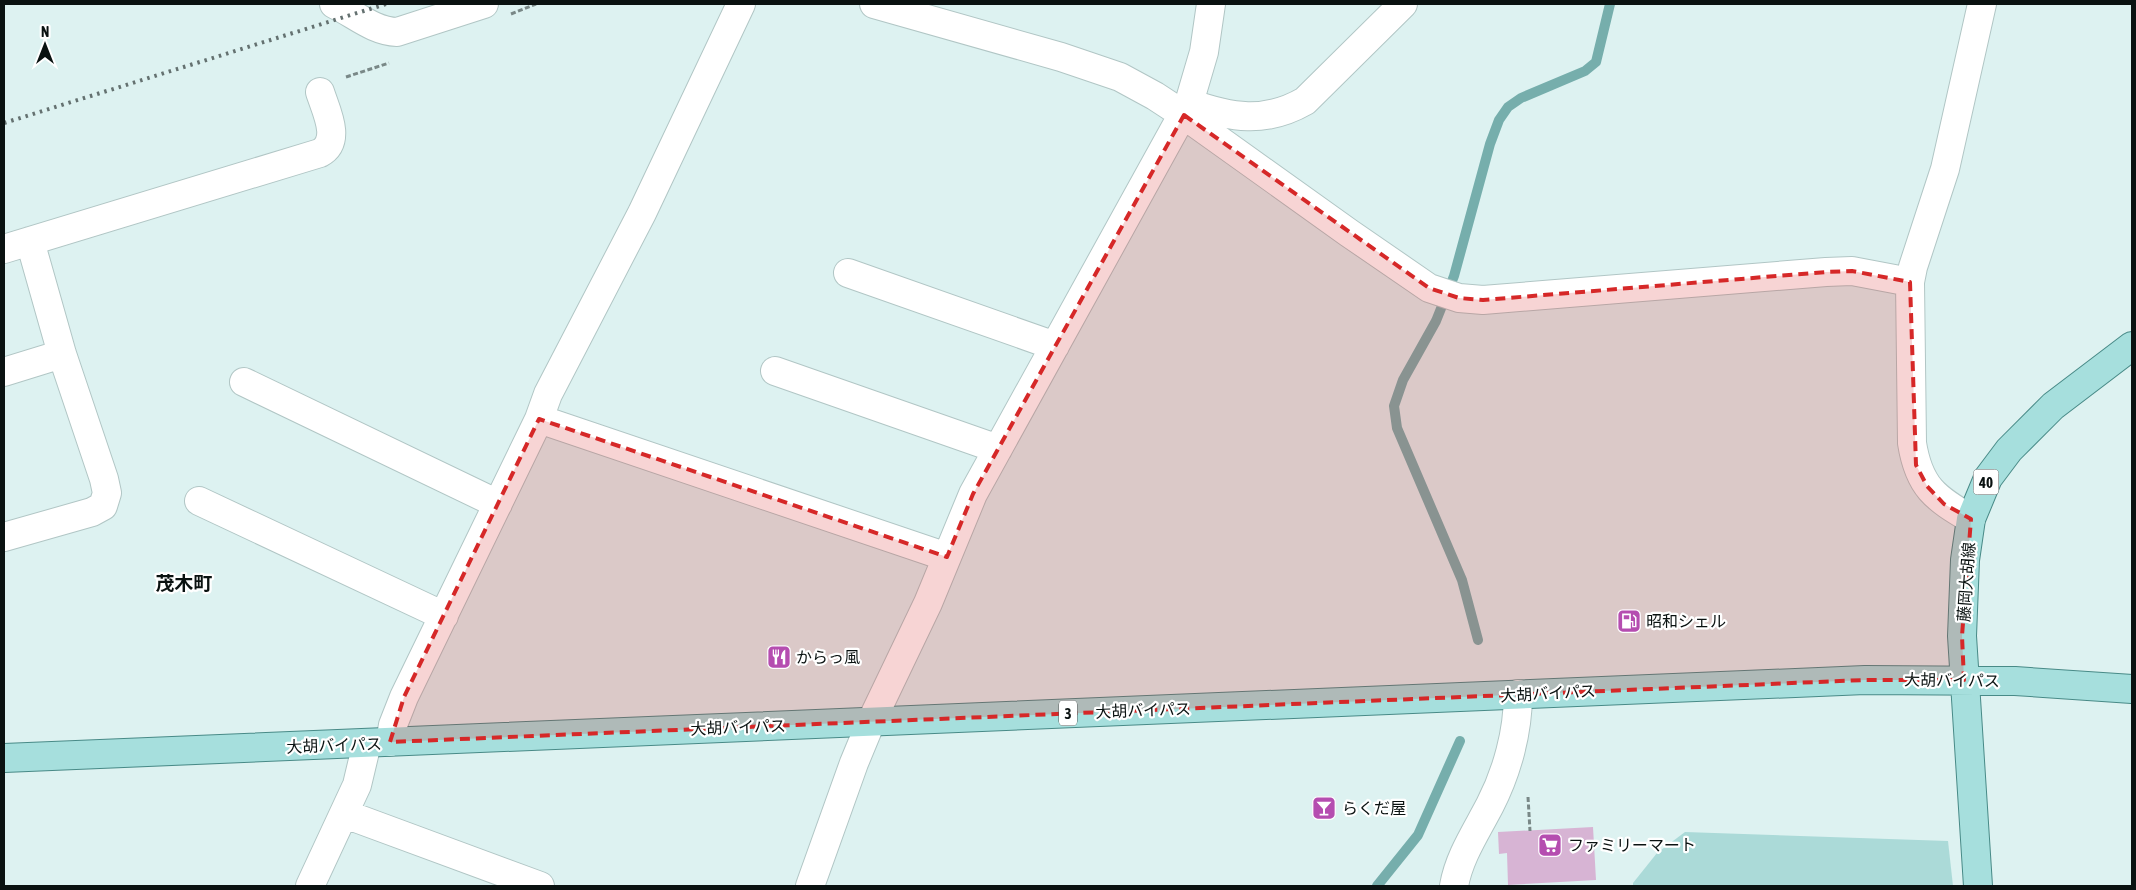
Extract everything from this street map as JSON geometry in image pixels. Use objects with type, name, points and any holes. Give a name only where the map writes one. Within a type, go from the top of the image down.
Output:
[{"type":"main road","name":"藤岡大胡線","points":[[1978,886],[1962,636],[1965,560],[1971,519],[1988,478],[2009,450],[2053,406],[2132,346]]},
{"type":"main road","name":"大胡バイパス","points":[[4,758],[1865,680],[1964,680],[2091,685],[2132,690]]},
{"type":"street","points":[[334,4],[385,32],[396,32],[484,4]]},
{"type":"street","points":[[310,886],[357,786],[379,743],[396,716],[539,419],[548,394],[642,213],[741,4]]},
{"type":"street","points":[[874,4],[1097,69],[1186,109],[1349,233],[1429,288],[1459,298],[1483,300],[1852,271],[1910,282]]},
{"type":"street","points":[[810,886],[854,763],[871,722],[928,603],[973,494],[1186,109],[1204,52],[1211,4]]},
{"type":"street","points":[[1186,109],[1258,117],[1278,114],[1292,108],[1305,100],[1403,4]]},
{"type":"street","points":[[1971,519],[1944,504],[1927,486],[1916,465],[1912,443],[1910,282],[1913,267],[1945,169],[1982,4]]},
{"type":"street","points":[[4,249],[320,153],[328,149],[331,140],[331,128],[320,92]]},
{"type":"street","points":[[4,538],[92,512],[103,506],[107,492],[62,354],[30,241]]},
{"type":"street","points":[[848,274],[1055,346]]},
{"type":"street","points":[[4,372],[62,354]]},
{"type":"street","points":[[775,372],[998,448]]},
{"type":"street","points":[[244,382],[498,504]]},
{"type":"street","points":[[539,419],[947,557]]},
{"type":"street","points":[[199,501],[444,616]]},
{"type":"street","points":[[1454,886],[1471,838],[1491,804],[1515,735],[1518,717],[1518,694]]},
{"type":"street","points":[[345,814],[540,886]]},
{"type":"path","points":[[1528,796],[1530,830]]},
{"type":"highlighted area","points":[[1184,115],[1429,288],[1459,298],[1483,300],[1852,271],[1910,282],[1916,465],[1927,486],[1944,504],[1971,519],[1962,636],[1964,680],[1865,680],[390,742],[404,697],[539,419],[947,557],[973,494]]},
{"type":"shaded area","points":[[1685,832],[1948,841],[1953,886],[1633,886],[1633,883],[1657,853]]},
{"type":"building","points":[[1593,827],[1596,880],[1508,885],[1507,853],[1499,854],[1498,832]]},
{"type":"waterway","points":[[1478,640],[1462,580],[1397,428],[1394,406],[1403,380],[1436,321],[1454,276],[1490,144],[1499,120],[1508,107],[1521,98],[1585,71],[1596,62],[1610,4]]},
{"type":"waterway","points":[[1377,886],[1418,835],[1460,741]]},
{"type":"railway","points":[[4,123],[386,4]]},
{"type":"place","name":"昭和シェル","points":[[1629,621]]},
{"type":"place","name":"からっ風","points":[[779,657]]},
{"type":"place","name":"らくだ屋","points":[[1324,808]]},
{"type":"place","name":"ファミリーマート","points":[[1550,845]]},
{"type":"district","name":"茂木町","points":[[184,583]]}]
